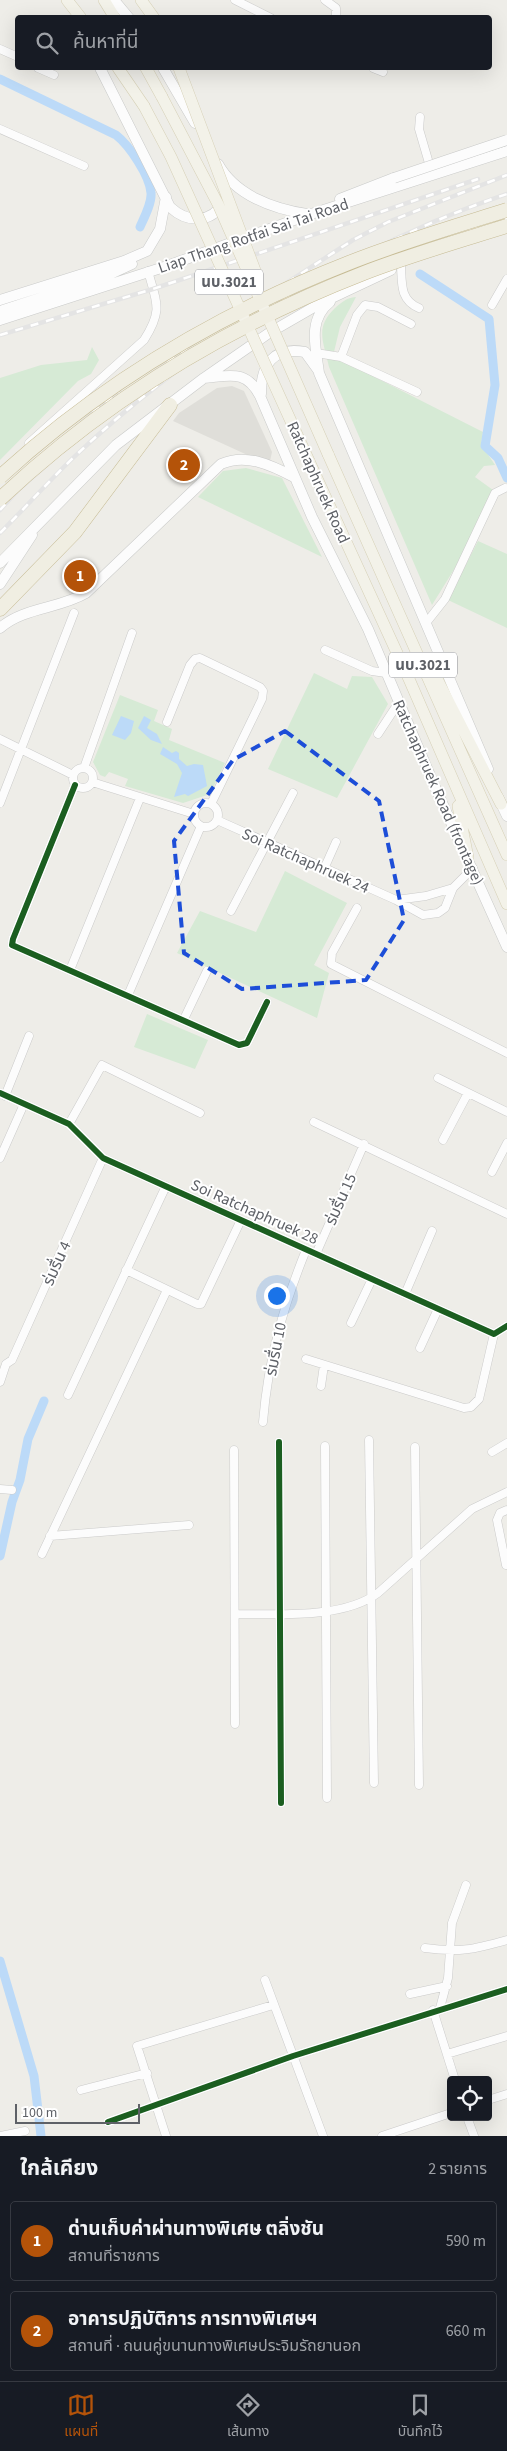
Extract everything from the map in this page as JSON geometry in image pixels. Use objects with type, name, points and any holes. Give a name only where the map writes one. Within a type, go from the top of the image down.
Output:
[{"type":"highway","points":[[0,477],[31,448],[121,381],[230,316],[347,263],[507,210]]},
{"type":"highway","points":[[0,498],[68,439],[105,411],[198,352],[276,310],[338,283],[410,257],[507,227]]},
{"type":"highway","points":[[0,609],[75,532],[170,405]]},
{"type":"main road","points":[[67,0],[78,15]]},
{"type":"main road","points":[[104,0],[123,15]]},
{"type":"main road","points":[[115,0],[123,15]]},
{"type":"main road","points":[[141,0],[152,15]]},
{"type":"main road","points":[[101,70],[170,207],[187,218],[207,218],[216,213],[227,196],[228,187],[223,173],[164,70]]},
{"type":"main road","name":"Ratchaphruek Road","points":[[119,70],[144,106],[171,157],[507,904]]},
{"type":"main road","name":"Ratchaphruek Road","points":[[147,70],[210,188],[507,855]]},
{"type":"main road","points":[[180,70],[236,217],[271,322]]},
{"type":"main road","points":[[223,173],[260,201],[274,208],[312,213],[354,192],[507,140]]},
{"type":"main road","name":"Liap Thang Rotfai Sai Tai Road","points":[[0,320],[148,271],[312,213],[507,152]]},
{"type":"main road","name":"Liap Thang Rotfai Sai Tai Road","points":[[0,300],[124,261],[147,251],[160,229],[166,197]]},
{"type":"main road","points":[[373,277],[394,257],[507,218]]},
{"type":"main road","points":[[0,563],[116,445],[204,378],[269,333],[345,290],[373,277],[507,227]]},
{"type":"main road","points":[[104,277],[138,261],[147,251]]},
{"type":"main road","points":[[0,311],[104,277],[160,261],[181,259]]},
{"type":"main road","points":[[345,290],[324,306],[314,332],[320,373],[474,731],[501,804]]},
{"type":"main road","points":[[260,396],[264,367],[279,354],[288,350],[305,352],[320,373]]},
{"type":"main road","name":"Ratchaphruek Road (frontage)","points":[[204,378],[243,377],[254,384],[294,477],[356,601],[398,702],[507,947]]},
{"type":"main road","points":[[0,628],[25,613],[61,605],[86,593],[221,464],[236,460],[257,461],[294,477]]},
{"type":"main road","points":[[0,584],[26,546],[38,523]]},
{"type":"main road","points":[[396,603],[413,631],[507,816]]},
{"type":"main road","points":[[452,780],[470,863]]},
{"type":"street","points":[[235,0],[266,15]]},
{"type":"street","points":[[326,0],[336,8],[336,15]]},
{"type":"street","points":[[0,49],[15,56]]},
{"type":"street","points":[[43,70],[54,75]]},
{"type":"street","points":[[378,70],[382,72]]},
{"type":"street","points":[[420,117],[420,129],[432,174]]},
{"type":"street","points":[[0,129],[84,166]]},
{"type":"street","points":[[401,266],[404,296],[408,302],[419,308]]},
{"type":"street","points":[[0,469],[144,340],[156,320],[157,310],[157,303],[148,271]]},
{"type":"street","points":[[492,305],[507,279]]},
{"type":"street","points":[[341,357],[357,316],[365,305],[378,307],[411,324]]},
{"type":"street","points":[[316,353],[341,357],[417,392]]},
{"type":"street","points":[[426,623],[445,599],[495,494],[505,488]]},
{"type":"street","points":[[0,803],[74,614]]},
{"type":"street","points":[[84,768],[132,633]]},
{"type":"street","points":[[325,650],[372,671],[386,673]]},
{"type":"street","points":[[166,722],[190,665],[196,659],[200,658],[260,687],[262,699],[211,804]]},
{"type":"street","points":[[378,734],[398,702]]},
{"type":"street","points":[[0,740],[73,775]]},
{"type":"street","points":[[75,785],[82,789],[90,785],[92,782],[92,772],[84,768],[77,769],[73,775],[75,785],[16,930],[12,945],[184,1019],[239,1045],[244,1045],[267,1002]]},
{"type":"street","points":[[92,782],[194,814]]},
{"type":"street","points":[[232,911],[293,793]]},
{"type":"street","points":[[70,970],[140,798]]},
{"type":"street","points":[[202,804],[211,804],[216,809],[217,820],[208,827],[201,826],[195,820],[194,814],[202,804]]},
{"type":"street","name":"Soi Ratchaphruek 24","points":[[217,820],[396,900],[416,913],[423,915],[438,913],[445,908],[453,888],[470,863]]},
{"type":"street","points":[[128,995],[201,826]]},
{"type":"street","points":[[324,869],[336,842]]},
{"type":"street","name":"Soi Ratchaphruek 24","points":[[396,900],[426,896],[453,888]]},
{"type":"street","points":[[356,908],[332,953],[330,960],[335,968],[507,1053]]},
{"type":"street","points":[[184,1019],[207,971]]},
{"type":"street","points":[[3,1095],[29,1036]]},
{"type":"street","points":[[69,1124],[102,1065],[200,1112]]},
{"type":"street","points":[[438,1078],[507,1112]]},
{"type":"street","points":[[443,1140],[468,1093]]},
{"type":"street","name":"Soi Ratchaphruek 28","points":[[3,1095],[69,1124],[103,1158],[494,1334]]},
{"type":"street","points":[[0,1158],[24,1104]]},
{"type":"street","points":[[314,1122],[364,1144],[507,1214]]},
{"type":"street","points":[[492,1172],[507,1143]]},
{"type":"street","name":"ร่มรื่น 15","points":[[316,1254],[364,1144]]},
{"type":"street","name":"ร่มรื่น 4","points":[[0,1382],[3,1363],[12,1360],[103,1158]]},
{"type":"street","points":[[68,1395],[166,1186]]},
{"type":"street","points":[[126,1270],[201,1304],[241,1220]]},
{"type":"street","points":[[405,1294],[432,1231]]},
{"type":"street","name":"ร่มรื่น 10","points":[[263,1422],[276,1334],[288,1295],[306,1250]]},
{"type":"street","points":[[351,1322],[372,1279]]},
{"type":"street","points":[[42,1554],[167,1290]]},
{"type":"street","points":[[420,1348],[438,1309]]},
{"type":"street","points":[[306,1359],[464,1408],[471,1407],[479,1399],[494,1334],[507,1326]]},
{"type":"street","points":[[321,1386],[324,1365]]},
{"type":"street","points":[[369,1440],[374,1783]]},
{"type":"street","points":[[279,1442],[281,1803]]},
{"type":"street","points":[[492,1452],[507,1443]]},
{"type":"street","points":[[325,1446],[327,1798]]},
{"type":"street","points":[[416,1448],[419,1785]]},
{"type":"street","points":[[234,1450],[235,1724]]},
{"type":"street","points":[[0,1489],[12,1490]]},
{"type":"street","points":[[236,1614],[326,1611],[362,1604],[371,1599],[416,1560],[472,1508],[507,1492]]},
{"type":"street","points":[[506,1565],[497,1520],[500,1513],[507,1510]]},
{"type":"street","points":[[50,1536],[189,1525]]},
{"type":"street","points":[[454,2076],[436,2009],[447,1986],[452,1922],[466,1885]]},
{"type":"street","points":[[425,1948],[450,1952],[470,1950],[507,1940]]},
{"type":"street","points":[[265,1980],[323,2136]]},
{"type":"street","points":[[410,1994],[447,1986]]},
{"type":"street","points":[[108,2122],[293,2056],[507,1988]]},
{"type":"street","points":[[166,2136],[157,2103],[137,2046],[273,2004]]},
{"type":"street","points":[[447,2054],[507,2036]]},
{"type":"street","points":[[81,2090],[147,2073]]},
{"type":"street","points":[[492,2099],[507,2094]]},
{"type":"street","points":[[382,2136],[447,2114]]},
{"type":"street","points":[[468,2121],[474,2136]]},
{"type":"street","points":[[0,2136],[25,2131]]},
{"type":"highlighted area","points":[[285,731],[379,801],[404,920],[366,980],[242,989],[184,953],[174,841],[233,760]]},
{"type":"shaded area","points":[[232,386],[244,391],[272,452],[270,461],[254,458],[173,421],[179,413],[217,388]]},
{"type":"green space","points":[[356,297],[340,327],[333,356],[483,432],[481,444],[495,465],[484,466],[475,477],[493,490],[463,555],[432,605],[329,367],[323,343],[324,322],[329,315],[347,299]]},
{"type":"green space","points":[[92,347],[99,360],[91,374],[78,381],[0,460],[0,378],[41,365],[87,360]]},
{"type":"green space","points":[[246,468],[282,478],[322,557],[198,497],[223,471]]},
{"type":"green space","points":[[478,541],[507,554],[507,628],[448,600]]},
{"type":"green space","points":[[314,673],[347,689],[352,676],[372,677],[388,704],[337,798],[268,769]]},
{"type":"green space","points":[[120,695],[158,710],[154,721],[172,729],[169,740],[225,763],[210,794],[183,803],[125,786],[128,779],[109,772],[105,777],[100,775],[93,762]]},
{"type":"green space","points":[[285,871],[347,903],[314,965],[329,973],[317,1018],[177,953],[200,911],[256,932]]},
{"type":"green space","points":[[147,1014],[208,1040],[195,1069],[134,1047]]},
{"type":"water","points":[[121,716],[134,721],[131,733],[125,740],[112,735]]},
{"type":"water","points":[[144,716],[151,720],[147,728],[157,734],[162,744],[151,740],[138,728]]},
{"type":"water","points":[[163,747],[172,753],[176,751],[179,753],[179,759],[187,766],[194,764],[203,765],[207,786],[188,796],[185,794],[174,797],[182,773],[177,764],[160,754]]},
{"type":"waterway","points":[[0,79],[116,135],[121,140],[133,153],[150,186],[150,201],[140,227]]},
{"type":"waterway","points":[[420,274],[489,319],[495,385],[485,446],[498,458],[507,478]]},
{"type":"waterway","points":[[0,1556],[12,1502],[20,1480],[28,1439],[44,1401]]},
{"type":"waterway","points":[[0,1961],[34,2076],[41,2136]]},
{"type":"railway","points":[[0,510],[18,490],[137,385],[195,342],[353,240],[388,222],[507,175]]},
{"type":"railway","points":[[0,335],[153,289],[478,179]]},
{"type":"railway","points":[[0,533],[74,457],[120,416],[169,377],[222,339],[277,303],[391,241],[449,215],[507,194]]},
{"type":"railway","points":[[58,445],[91,414],[119,392]]},
{"type":"cycle path","points":[[75,785],[12,945],[239,1045],[247,1043],[267,1002]]},
{"type":"cycle path","points":[[0,1093],[69,1124],[103,1158],[494,1334],[507,1326]]},
{"type":"cycle path","points":[[279,1442],[281,1803]]},
{"type":"cycle path","points":[[108,2122],[293,2056],[507,1989]]},
{"type":"place","name":"อาคารปฏิบัติการ การทางพิเศษฯ","points":[[184,465]]},
{"type":"place","name":"ด่านเก็บค่าผ่านทางพิเศษ ตลิ่งชัน","points":[[80,576]]}]
